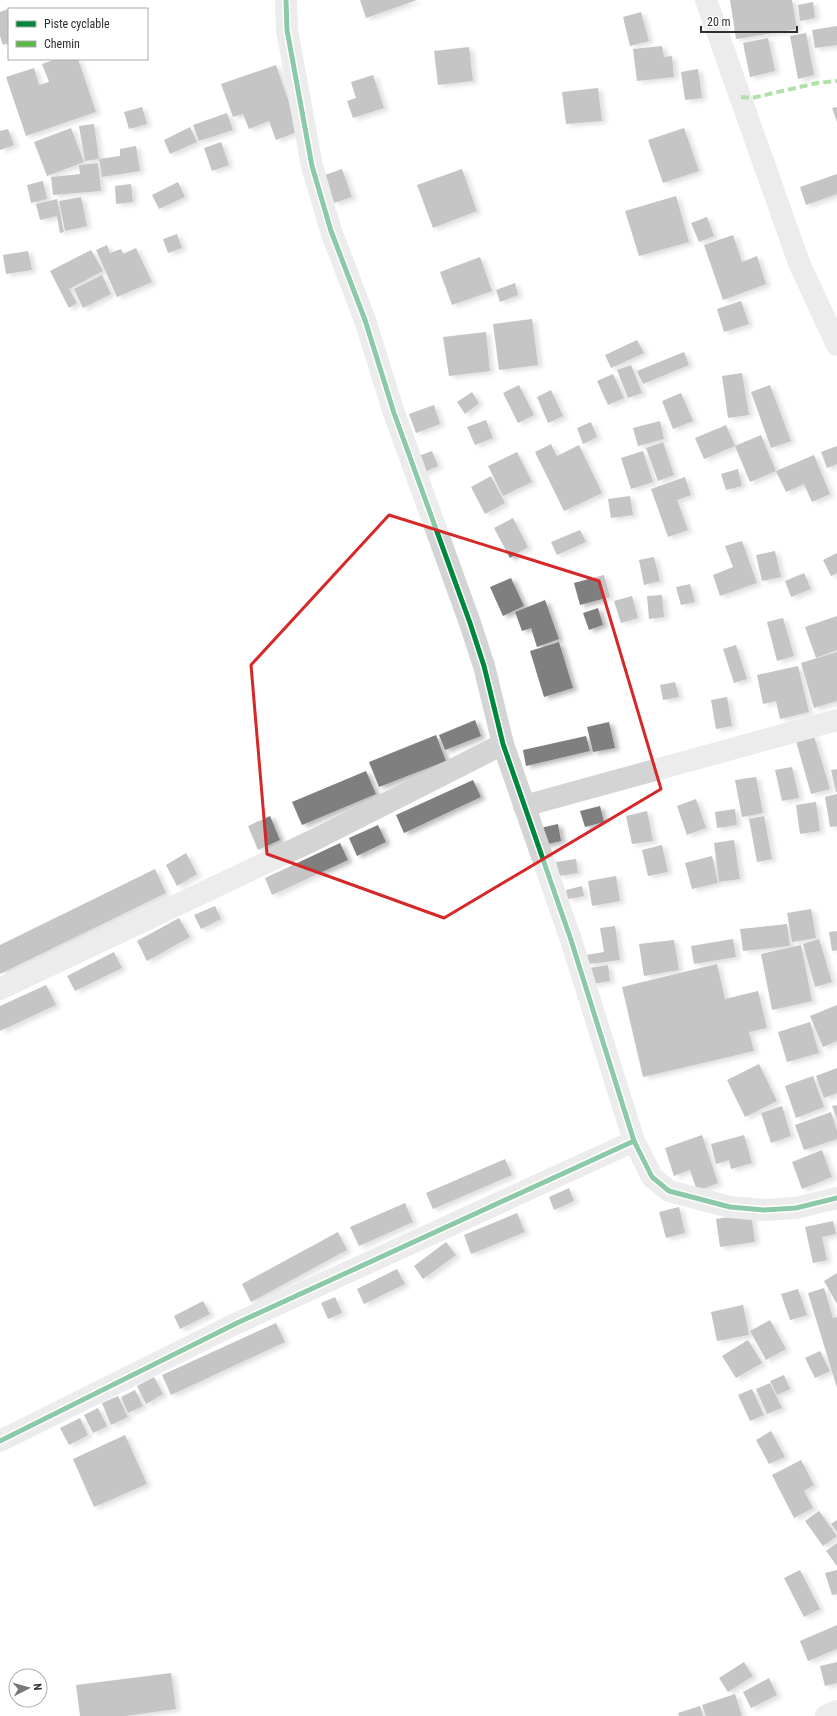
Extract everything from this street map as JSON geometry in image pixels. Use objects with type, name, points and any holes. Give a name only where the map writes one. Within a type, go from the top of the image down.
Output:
[{"type":"street","points":[[286,0],[287,30],[312,166],[331,231],[365,320],[394,413],[484,666],[503,744],[571,940],[634,1141],[652,1177],[669,1191],[730,1207],[764,1210],[796,1208],[837,1198]]},
{"type":"street","points":[[706,0],[799,262],[837,345]]},
{"type":"street","points":[[524,806],[837,720]]},
{"type":"street","points":[[0,989],[316,839],[503,744]]},
{"type":"street","points":[[0,1441],[237,1323],[634,1141]]},
{"type":"street","points":[[826,1716],[837,1711]]},
{"type":"highlighted area","points":[[389,515],[599,581],[661,789],[444,918],[267,854],[251,665]]},
{"type":"building","points":[[360,0],[417,0],[366,18]]},
{"type":"building","points":[[730,0],[792,0],[797,29],[736,39]]},
{"type":"building","points":[[813,2],[815,18],[800,21],[798,5]]},
{"type":"building","points":[[8,9],[8,43],[3,45],[0,36],[0,12]]},
{"type":"building","points":[[641,12],[649,41],[630,46],[623,17]]},
{"type":"building","points":[[837,26],[837,45],[815,48],[812,30]]},
{"type":"building","points":[[806,33],[814,75],[798,79],[790,36]]},
{"type":"building","points":[[768,38],[775,71],[750,77],[743,43]]},
{"type":"building","points":[[662,46],[664,57],[672,56],[674,77],[637,81],[633,49]]},
{"type":"building","points":[[469,47],[473,81],[438,85],[434,51]]},
{"type":"building","points":[[53,60],[78,60],[96,112],[26,136],[6,77],[34,68],[39,85],[49,82],[42,64]]},
{"type":"building","points":[[276,65],[299,131],[276,140],[269,121],[249,129],[243,114],[233,117],[221,84]]},
{"type":"building","points":[[698,69],[702,98],[685,100],[681,72]]},
{"type":"building","points":[[373,75],[384,108],[353,118],[347,101],[356,98],[351,82]]},
{"type":"building","points":[[598,88],[602,121],[566,124],[562,92]]},
{"type":"building","points":[[142,107],[147,124],[129,129],[124,112]]},
{"type":"building","points":[[837,107],[837,122],[832,108]]},
{"type":"building","points":[[227,113],[233,130],[199,141],[193,125]]},
{"type":"building","points":[[94,124],[99,159],[85,161],[79,126]]},
{"type":"building","points":[[190,127],[197,142],[170,154],[164,140]]},
{"type":"building","points":[[71,128],[84,162],[47,176],[34,142]]},
{"type":"building","points":[[684,128],[699,171],[663,183],[648,140]]},
{"type":"building","points":[[8,129],[14,145],[0,150],[0,131]]},
{"type":"building","points":[[221,142],[229,165],[212,171],[204,148]]},
{"type":"building","points":[[136,146],[140,171],[102,177],[99,159],[120,156],[120,149]]},
{"type":"building","points":[[98,163],[101,191],[53,195],[51,177],[80,174],[79,165]]},
{"type":"building","points":[[342,169],[352,197],[334,203],[325,175]]},
{"type":"building","points":[[462,169],[477,211],[433,228],[417,185]]},
{"type":"building","points":[[837,174],[837,194],[806,205],[800,187]]},
{"type":"building","points":[[43,181],[47,199],[31,203],[27,185]]},
{"type":"building","points":[[178,182],[185,197],[159,209],[152,195]]},
{"type":"building","points":[[131,184],[133,202],[116,204],[115,186]]},
{"type":"building","points":[[676,196],[689,242],[639,256],[625,211]]},
{"type":"building","points":[[81,197],[87,226],[65,231],[59,201]]},
{"type":"building","points":[[57,199],[64,232],[60,233],[57,216],[40,220],[36,204]]},
{"type":"building","points":[[707,217],[714,236],[699,242],[691,223]]},
{"type":"building","points":[[177,234],[182,248],[168,253],[163,239]]},
{"type":"building","points":[[733,235],[742,262],[757,256],[766,284],[723,300],[704,245]]},
{"type":"building","points":[[107,245],[110,253],[121,249],[123,254],[136,248],[152,282],[117,297],[96,250]]},
{"type":"building","points":[[91,250],[103,271],[69,289],[77,303],[69,308],[50,271]]},
{"type":"building","points":[[28,251],[32,270],[6,274],[3,255]]},
{"type":"building","points":[[480,257],[492,291],[452,305],[440,272]]},
{"type":"building","points":[[102,275],[111,294],[83,308],[74,289]]},
{"type":"building","points":[[515,283],[518,295],[500,302],[496,290]]},
{"type":"building","points":[[741,301],[749,324],[724,332],[717,309]]},
{"type":"building","points":[[532,319],[538,365],[499,370],[493,324]]},
{"type":"building","points":[[486,332],[490,371],[449,376],[443,337]]},
{"type":"building","points":[[637,340],[644,353],[611,368],[605,355]]},
{"type":"building","points":[[684,352],[689,365],[643,384],[637,371]]},
{"type":"building","points":[[631,365],[642,393],[628,398],[617,370]]},
{"type":"building","points":[[742,373],[749,415],[728,418],[722,376]]},
{"type":"building","points":[[613,374],[624,398],[608,405],[597,381]]},
{"type":"building","points":[[519,385],[534,415],[518,423],[503,393]]},
{"type":"building","points":[[770,385],[791,441],[771,448],[751,392]]},
{"type":"building","points":[[551,390],[563,416],[548,423],[537,397]]},
{"type":"building","points":[[472,392],[479,403],[465,414],[457,402]]},
{"type":"building","points":[[681,393],[693,421],[673,429],[662,401]]},
{"type":"building","points":[[434,405],[440,424],[416,433],[409,414]]},
{"type":"building","points":[[486,420],[493,438],[475,445],[467,427]]},
{"type":"building","points":[[660,421],[664,439],[638,446],[633,428]]},
{"type":"building","points":[[591,422],[597,437],[583,444],[577,428]]},
{"type":"building","points":[[726,425],[735,446],[704,459],[695,438]]},
{"type":"building","points":[[761,435],[776,471],[750,482],[735,446]]},
{"type":"building","points":[[663,442],[674,475],[658,481],[646,448]]},
{"type":"building","points":[[551,444],[557,456],[579,445],[602,493],[564,511],[535,452]]},
{"type":"building","points":[[837,446],[837,464],[827,468],[821,452]]},
{"type":"building","points":[[432,451],[438,466],[422,473],[416,457]]},
{"type":"building","points":[[643,451],[653,482],[631,489],[621,458]]},
{"type":"building","points":[[517,452],[532,482],[503,496],[488,466]]},
{"type":"building","points":[[814,455],[830,494],[812,502],[804,484],[786,492],[776,471]]},
{"type":"building","points":[[738,469],[742,486],[726,490],[721,474]]},
{"type":"building","points":[[491,476],[505,503],[485,514],[471,487]]},
{"type":"building","points":[[685,477],[691,495],[677,500],[688,530],[668,537],[651,489]]},
{"type":"building","points":[[630,496],[633,515],[611,518],[608,499]]},
{"type":"building","points":[[513,518],[528,547],[510,558],[494,528]]},
{"type":"building","points":[[580,530],[586,542],[557,555],[551,542]]},
{"type":"building","points":[[742,541],[757,583],[720,596],[713,575],[733,567],[725,546]]},
{"type":"building","points":[[775,551],[781,577],[762,581],[756,555]]},
{"type":"building","points":[[837,553],[837,573],[831,576],[823,560]]},
{"type":"building","points":[[654,557],[660,581],[644,585],[639,560]]},
{"type":"building","points":[[804,573],[811,589],[791,597],[785,581]]},
{"type":"building","points":[[604,575],[610,597],[580,605],[574,583]]},
{"type":"building","points":[[511,578],[524,606],[503,616],[490,587]]},
{"type":"building","points":[[690,584],[695,602],[681,605],[676,587]]},
{"type":"building","points":[[662,595],[664,617],[649,619],[647,596]]},
{"type":"building","points":[[632,596],[638,618],[621,623],[614,601]]},
{"type":"building","points":[[545,600],[559,639],[537,647],[531,628],[522,631],[515,612]]},
{"type":"building","points":[[598,608],[603,625],[589,630],[583,613]]},
{"type":"building","points":[[837,616],[837,650],[816,658],[805,627]]},
{"type":"building","points":[[783,618],[794,656],[777,661],[767,622]]},
{"type":"building","points":[[559,642],[573,688],[544,697],[530,651]]},
{"type":"building","points":[[736,645],[747,679],[734,683],[723,649]]},
{"type":"building","points":[[837,652],[837,701],[814,708],[801,663]]},
{"type":"building","points":[[798,666],[809,712],[780,719],[776,701],[763,704],[757,675]]},
{"type":"building","points":[[675,682],[679,697],[663,700],[660,685]]},
{"type":"building","points":[[727,697],[732,726],[716,729],[711,700]]},
{"type":"building","points":[[475,720],[481,736],[445,750],[439,735]]},
{"type":"building","points":[[609,722],[615,748],[593,752],[587,727]]},
{"type":"building","points":[[436,735],[446,761],[379,787],[369,762]]},
{"type":"building","points":[[586,736],[590,751],[526,766],[523,750]]},
{"type":"building","points":[[814,736],[830,789],[811,794],[796,741]]},
{"type":"building","points":[[792,767],[799,798],[782,801],[775,770]]},
{"type":"building","points":[[837,769],[837,792],[836,792],[831,770]]},
{"type":"building","points":[[366,771],[376,794],[302,825],[292,802]]},
{"type":"building","points":[[756,777],[763,813],[742,817],[735,780]]},
{"type":"building","points":[[473,780],[481,797],[404,833],[396,815]]},
{"type":"building","points":[[837,794],[837,826],[830,827],[825,797]]},
{"type":"building","points":[[696,799],[706,828],[687,835],[677,806]]},
{"type":"building","points":[[816,802],[820,831],[800,834],[796,805]]},
{"type":"building","points":[[600,806],[604,822],[585,827],[580,811]]},
{"type":"building","points":[[735,809],[737,825],[717,828],[715,812]]},
{"type":"building","points":[[647,811],[653,841],[632,844],[626,816]]},
{"type":"building","points":[[270,816],[280,840],[258,850],[248,826]]},
{"type":"building","points":[[764,816],[772,859],[757,862],[749,819]]},
{"type":"building","points":[[558,824],[561,841],[544,845],[540,828]]},
{"type":"building","points":[[378,825],[386,842],[357,856],[349,838]]},
{"type":"building","points":[[734,840],[740,879],[719,882],[714,843]]},
{"type":"building","points":[[340,843],[348,860],[272,895],[265,878]]},
{"type":"building","points":[[662,845],[668,872],[648,876],[642,850]]},
{"type":"building","points":[[186,853],[197,874],[177,886],[166,865]]},
{"type":"building","points":[[712,856],[718,883],[692,889],[685,863]]},
{"type":"building","points":[[576,859],[578,873],[559,876],[556,862]]},
{"type":"building","points":[[155,869],[166,893],[0,974],[0,945]]},
{"type":"building","points":[[616,876],[620,901],[592,906],[588,881]]},
{"type":"building","points":[[582,886],[584,896],[568,899],[566,890]]},
{"type":"building","points":[[215,906],[221,919],[201,929],[194,915]]},
{"type":"building","points":[[811,909],[816,938],[792,942],[787,913]]},
{"type":"building","points":[[179,918],[190,937],[147,961],[137,941]]},
{"type":"building","points":[[787,924],[790,946],[743,951],[740,929]]},
{"type":"building","points":[[615,926],[620,960],[588,964],[586,955],[604,952],[600,928]]},
{"type":"building","points":[[837,931],[837,950],[832,951],[829,932]]},
{"type":"building","points":[[733,939],[736,957],[694,964],[691,946]]},
{"type":"building","points":[[819,939],[832,982],[815,987],[803,944]]},
{"type":"building","points":[[674,940],[679,970],[644,976],[639,944]]},
{"type":"building","points":[[801,945],[812,1001],[772,1010],[761,954]]},
{"type":"building","points":[[114,952],[122,968],[75,991],[67,976]]},
{"type":"building","points":[[717,964],[725,999],[758,991],[767,1028],[749,1032],[754,1051],[643,1077],[622,987]]},
{"type":"building","points":[[608,965],[610,981],[592,984],[589,968]]},
{"type":"building","points":[[46,985],[56,1005],[0,1031],[0,1006]]},
{"type":"building","points":[[837,1005],[837,1041],[823,1047],[810,1016]]},
{"type":"building","points":[[810,1022],[819,1053],[787,1062],[778,1032]]},
{"type":"building","points":[[759,1064],[777,1101],[745,1117],[727,1080]]},
{"type":"building","points":[[837,1068],[837,1093],[824,1098],[816,1076]]},
{"type":"building","points":[[813,1076],[824,1107],[796,1118],[785,1086]]},
{"type":"building","points":[[837,1105],[837,1119],[832,1106]]},
{"type":"building","points":[[782,1106],[791,1136],[771,1143],[761,1113]]},
{"type":"building","points":[[831,1112],[837,1131],[837,1139],[804,1150],[795,1125]]},
{"type":"building","points":[[702,1135],[718,1183],[697,1191],[690,1170],[674,1176],[665,1148]]},
{"type":"building","points":[[744,1135],[752,1163],[731,1169],[729,1160],[716,1164],[711,1144]]},
{"type":"building","points":[[822,1150],[832,1177],[802,1189],[792,1162]]},
{"type":"building","points":[[505,1159],[512,1175],[433,1209],[426,1193]]},
{"type":"building","points":[[569,1188],[574,1201],[554,1210],[549,1197]]},
{"type":"building","points":[[405,1203],[413,1222],[359,1246],[350,1227]]},
{"type":"building","points":[[679,1207],[685,1233],[666,1238],[659,1212]]},
{"type":"building","points":[[517,1213],[525,1232],[471,1254],[464,1235]]},
{"type":"building","points":[[751,1214],[755,1242],[720,1247],[716,1219]]},
{"type":"building","points":[[833,1221],[836,1234],[822,1237],[827,1260],[813,1263],[805,1227]]},
{"type":"building","points":[[338,1232],[347,1250],[251,1302],[242,1284]]},
{"type":"building","points":[[446,1242],[456,1255],[423,1279],[414,1266]]},
{"type":"building","points":[[397,1269],[405,1284],[364,1304],[357,1289]]},
{"type":"building","points":[[837,1273],[837,1304],[824,1281]]},
{"type":"building","points":[[824,1288],[833,1318],[837,1317],[837,1388],[808,1293]]},
{"type":"building","points":[[798,1289],[807,1315],[790,1320],[781,1294]]},
{"type":"building","points":[[335,1297],[342,1313],[328,1319],[321,1303]]},
{"type":"building","points":[[203,1301],[210,1314],[180,1329],[174,1316]]},
{"type":"building","points":[[743,1305],[749,1335],[717,1341],[711,1312]]},
{"type":"building","points":[[770,1320],[786,1349],[766,1360],[750,1331]]},
{"type":"building","points":[[276,1323],[285,1342],[171,1395],[162,1375]]},
{"type":"building","points":[[748,1340],[762,1363],[736,1378],[722,1356]]},
{"type":"building","points":[[820,1351],[830,1371],[815,1378],[805,1358]]},
{"type":"building","points":[[784,1375],[790,1389],[777,1395],[770,1381]]},
{"type":"building","points":[[154,1377],[163,1394],[146,1404],[137,1386]]},
{"type":"building","points":[[770,1383],[782,1408],[767,1414],[756,1389]]},
{"type":"building","points":[[752,1389],[764,1415],[750,1421],[738,1395]]},
{"type":"building","points":[[135,1390],[143,1406],[128,1413],[121,1397]]},
{"type":"building","points":[[118,1396],[128,1417],[111,1425],[102,1403]]},
{"type":"building","points":[[98,1408],[107,1426],[93,1433],[84,1415]]},
{"type":"building","points":[[80,1418],[88,1435],[69,1445],[60,1428]]},
{"type":"building","points":[[771,1431],[785,1457],[769,1464],[756,1440]]},
{"type":"building","points":[[125,1435],[147,1484],[94,1507],[73,1459]]},
{"type":"building","points":[[801,1460],[814,1485],[804,1491],[813,1508],[794,1518],[772,1475]]},
{"type":"building","points":[[819,1511],[837,1536],[823,1546],[805,1521]]},
{"type":"building","points":[[837,1520],[837,1532],[831,1524]]},
{"type":"building","points":[[837,1543],[837,1566],[826,1551]]},
{"type":"building","points":[[800,1570],[820,1609],[804,1617],[784,1578]]},
{"type":"building","points":[[837,1570],[837,1594],[832,1595],[825,1573]]},
{"type":"building","points":[[837,1625],[837,1649],[808,1661],[800,1641]]},
{"type":"building","points":[[744,1662],[753,1676],[728,1692],[719,1678]]},
{"type":"building","points":[[837,1662],[837,1683],[825,1686],[820,1666]]},
{"type":"building","points":[[171,1673],[176,1709],[125,1716],[80,1716],[76,1685]]},
{"type":"building","points":[[769,1678],[777,1695],[751,1708],[743,1692]]},
{"type":"building","points":[[735,1694],[742,1716],[706,1716],[702,1705]]},
{"type":"building","points":[[700,1706],[703,1716],[679,1716],[678,1713]]},
{"type":"marked path","points":[[741,97],[752,98],[817,83],[837,81]]},
{"type":"cycle path","points":[[286,0],[287,30],[312,166],[331,231],[365,320],[394,413],[470,623],[484,666],[503,744],[571,940],[634,1141],[652,1177],[669,1191],[730,1207],[764,1210],[796,1208],[837,1198]]},
{"type":"cycle path","points":[[0,1441],[237,1323],[634,1141]]}]
